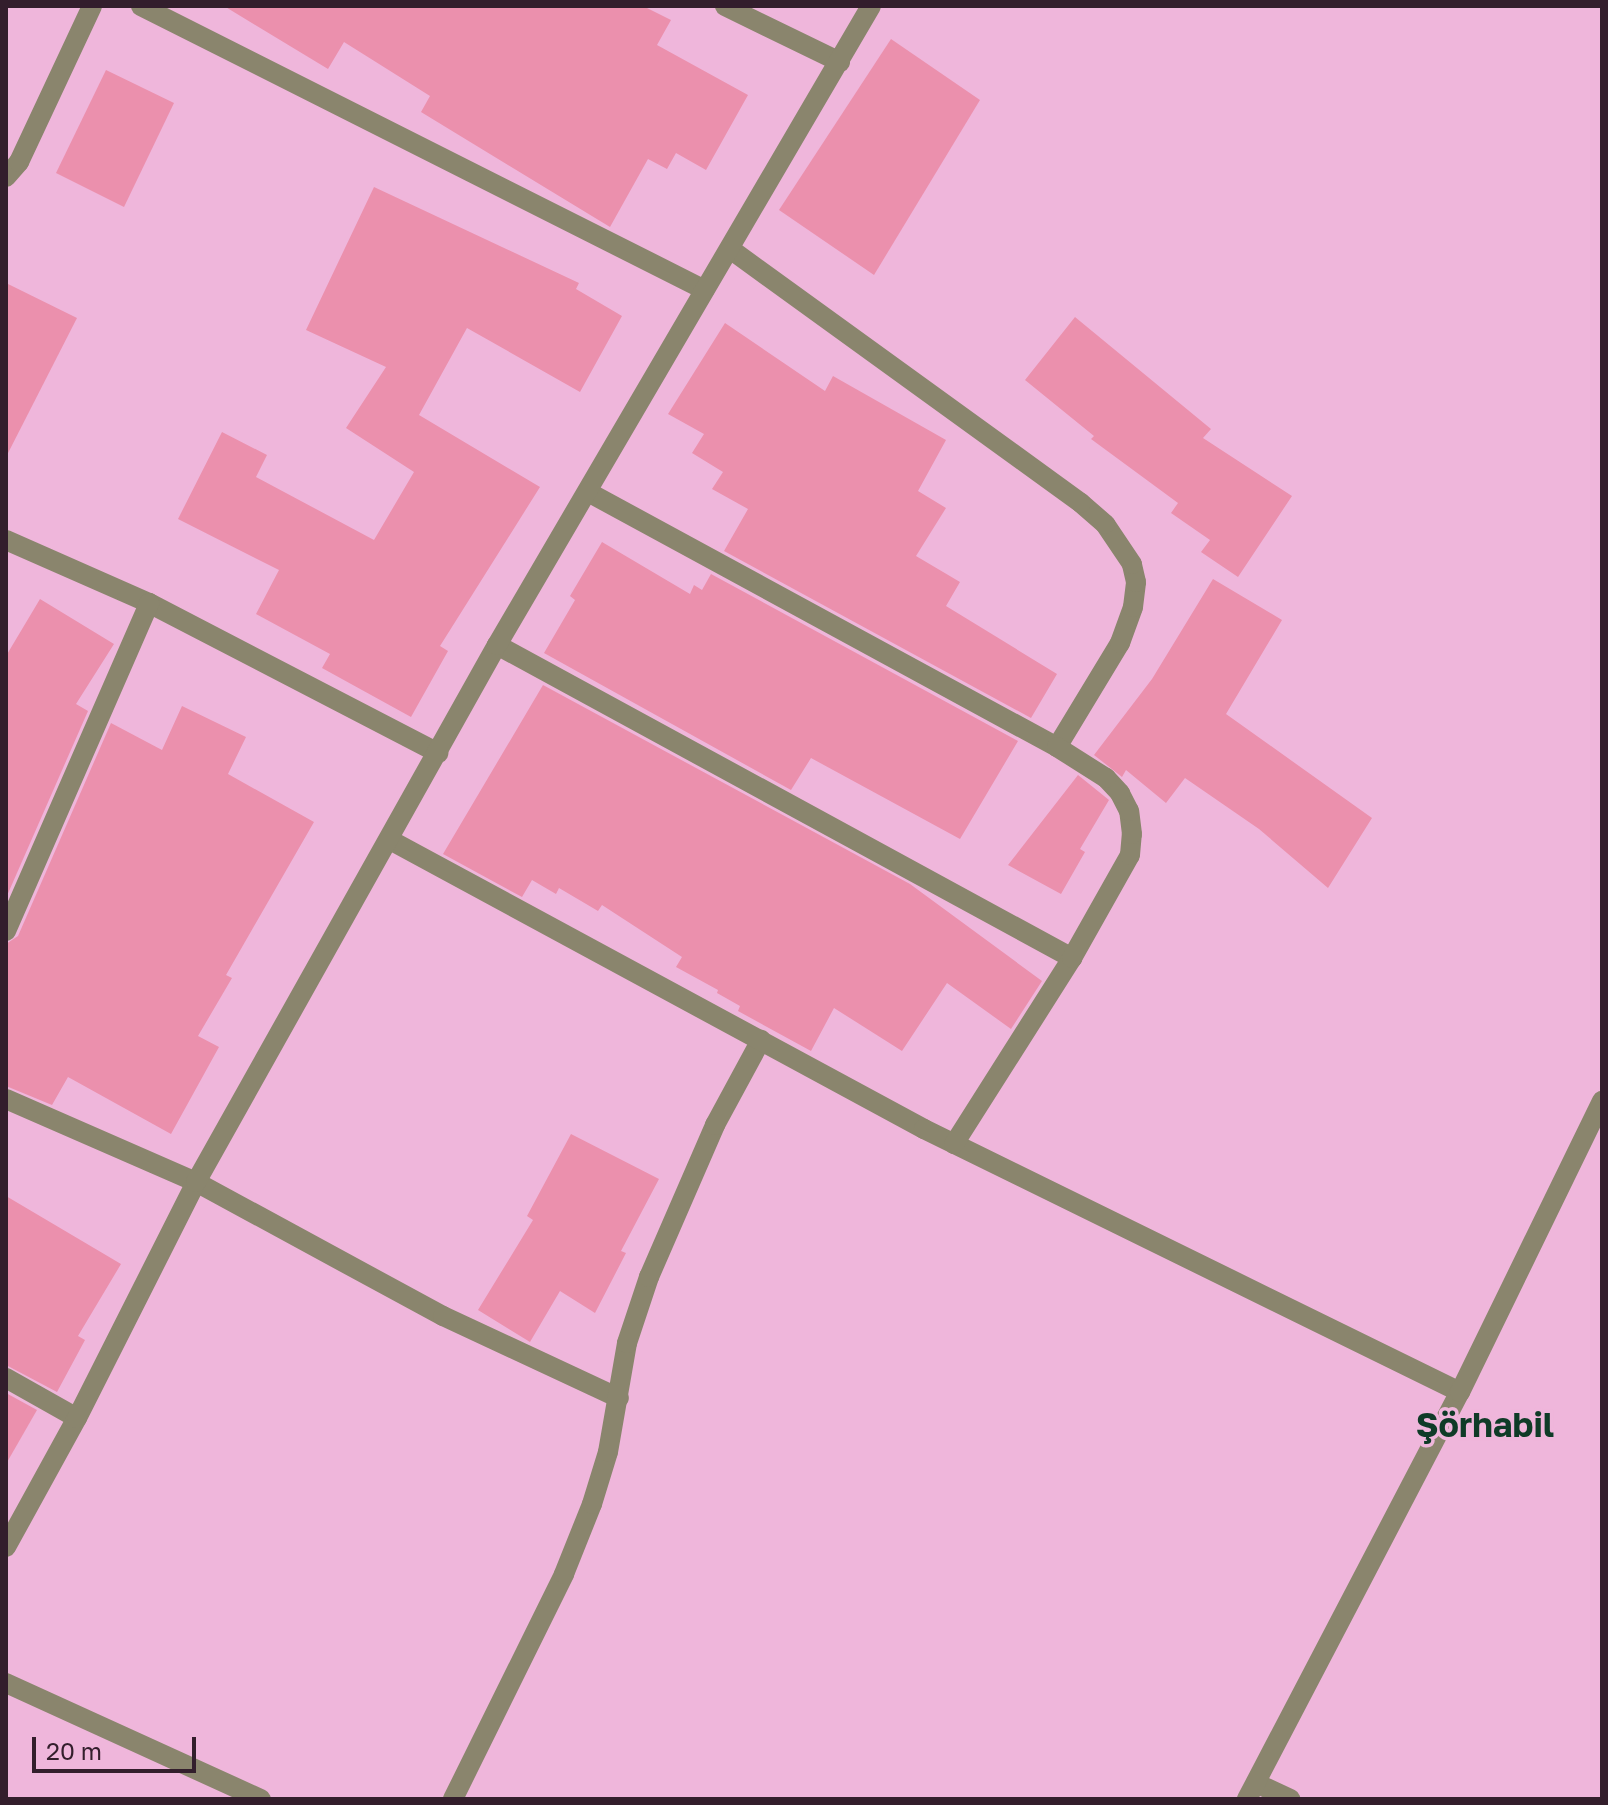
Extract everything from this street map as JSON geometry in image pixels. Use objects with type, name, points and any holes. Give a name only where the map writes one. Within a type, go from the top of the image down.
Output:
[{"type":"street","points":[[6,177],[19,162],[92,6]]},
{"type":"street","points":[[141,6],[705,290]]},
{"type":"street","points":[[725,6],[840,62]]},
{"type":"street","points":[[6,1547],[77,1418],[196,1182],[497,645],[731,250],[871,6]]},
{"type":"street","points":[[731,250],[1081,503],[1105,524],[1132,564],[1136,582],[1133,607],[1120,643],[1057,747]]},
{"type":"street","points":[[588,492],[1057,747],[1106,778],[1120,793],[1129,811],[1132,834],[1130,855],[1072,958],[954,1144]]},
{"type":"street","points":[[6,540],[149,603],[438,753]]},
{"type":"street","points":[[6,931],[149,603]]},
{"type":"street","points":[[497,645],[1072,958]]},
{"type":"street","points":[[390,840],[954,1144],[1460,1392]]},
{"type":"street","points":[[453,1799],[564,1574],[592,1504],[619,1398],[627,1343],[674,1212],[715,1125],[761,1040]]},
{"type":"street","points":[[6,1099],[196,1182],[443,1316],[619,1398]]},
{"type":"street","points":[[1290,1799],[1251,1791],[1460,1392],[1602,1101]]},
{"type":"street","points":[[6,1378],[77,1418]]},
{"type":"street","points":[[6,1683],[261,1799]]},
{"type":"building","points":[[224,6],[643,6],[671,20],[657,45],[748,95],[706,170],[676,153],[667,169],[648,159],[610,227],[421,112],[430,96],[344,42],[328,69]]},
{"type":"building","points":[[891,39],[980,100],[874,275],[779,210]]},
{"type":"building","points":[[106,70],[174,103],[124,207],[56,173]]},
{"type":"building","points":[[374,187],[579,283],[576,289],[622,316],[580,392],[467,328],[419,415],[540,487],[440,646],[448,651],[411,717],[322,668],[330,654],[256,614],[279,570],[178,519],[222,432],[267,455],[256,477],[374,540],[414,472],[346,428],[386,367],[306,330]]},
{"type":"building","points":[[6,283],[77,318],[6,457]]},
{"type":"building","points":[[1075,317],[1211,429],[1203,438],[1292,496],[1238,577],[1201,552],[1210,540],[1171,513],[1178,503],[1091,439],[1094,436],[1025,380]]},
{"type":"building","points":[[725,323],[825,391],[833,376],[946,440],[918,491],[946,508],[916,556],[960,582],[946,606],[1057,674],[1031,718],[724,551],[748,509],[712,489],[723,472],[692,453],[704,434],[668,414]]},
{"type":"building","points":[[602,542],[690,594],[694,585],[702,590],[711,574],[1018,741],[960,839],[811,758],[791,790],[544,653],[575,600],[570,596]]},
{"type":"building","points":[[1213,579],[1282,620],[1226,714],[1372,818],[1328,888],[1259,829],[1185,778],[1166,803],[1126,770],[1122,777],[1094,755],[1152,679]]},
{"type":"building","points":[[40,599],[114,644],[76,704],[88,711],[6,898],[6,656]]},
{"type":"building","points":[[543,685],[910,884],[1042,981],[1011,1029],[947,983],[902,1051],[834,1008],[811,1051],[738,1011],[740,1006],[717,993],[718,990],[676,967],[682,957],[602,905],[598,911],[559,888],[556,894],[532,880],[522,897],[443,854]]},
{"type":"building","points":[[182,706],[246,737],[228,774],[314,822],[226,975],[232,978],[198,1036],[219,1047],[171,1134],[68,1077],[52,1105],[6,1086],[6,944],[18,936],[111,723],[162,750]]},
{"type":"building","points":[[1078,775],[1109,800],[1080,849],[1085,852],[1061,894],[1008,865]]},
{"type":"building","points":[[571,1134],[659,1179],[621,1251],[626,1253],[595,1313],[560,1291],[530,1342],[478,1310],[533,1220],[527,1216]]},
{"type":"building","points":[[6,1196],[121,1264],[78,1336],[85,1340],[57,1392],[6,1365]]},
{"type":"building","points":[[6,1393],[37,1410],[6,1464]]},
{"type":"district","name":"Şörhabil","points":[[1485,1425]]}]
